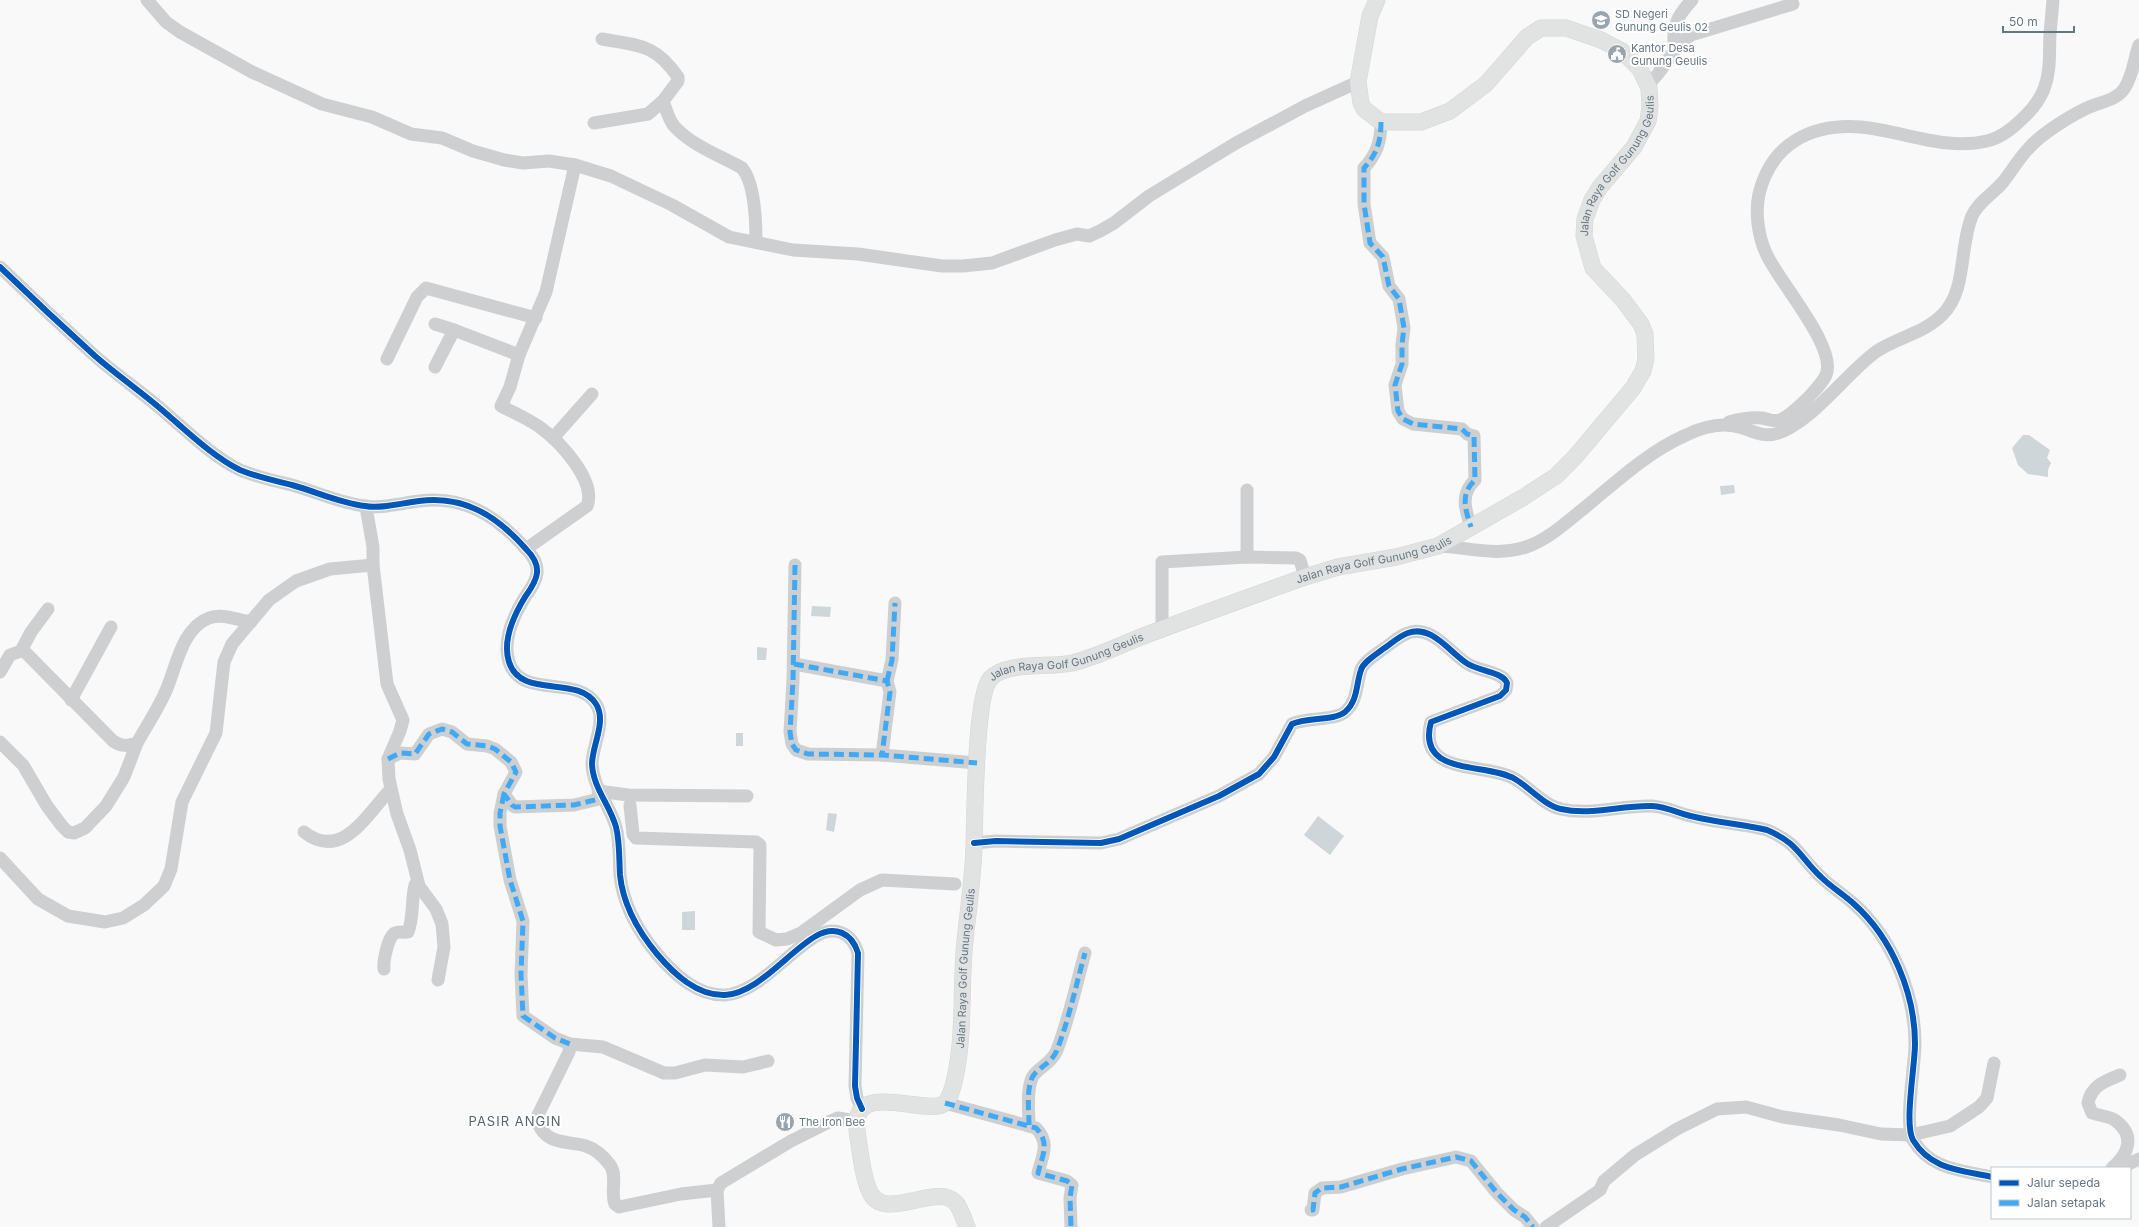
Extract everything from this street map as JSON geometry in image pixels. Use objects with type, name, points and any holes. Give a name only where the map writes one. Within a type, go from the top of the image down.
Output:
[{"type":"main road","points":[[1377,0],[1373,7],[1364,44],[1358,82],[1361,104],[1364,109],[1382,122]]},
{"type":"main road","name":"Jalan Raya Golf Gunung Geulis","points":[[945,1103],[951,1093],[955,1076],[974,843],[977,763],[983,702],[988,682],[994,675],[1011,668],[1074,663],[1305,577],[1338,567],[1438,546],[1524,496],[1562,470],[1633,388],[1643,371],[1646,351],[1644,329],[1632,310],[1594,268],[1586,250],[1584,231],[1587,213],[1594,196],[1627,157],[1645,127],[1650,111],[1648,84],[1637,65],[1616,47],[1566,28],[1547,27],[1536,31],[1527,37],[1486,84],[1450,111],[1421,122],[1382,122]]},
{"type":"main road","points":[[945,1103],[937,1106],[880,1102],[870,1104],[859,1115],[865,1176],[869,1192],[874,1199],[888,1204],[932,1198],[950,1198],[956,1203],[967,1227]]},
{"type":"street","points":[[147,0],[166,22],[180,32],[252,72],[322,104],[372,117],[411,134],[442,138],[504,160],[523,163],[549,161],[575,166],[629,183],[729,237],[793,250],[858,254],[942,266],[963,266],[992,262],[1055,240],[1077,234],[1089,236],[1106,229],[1149,196],[1236,143],[1305,106],[1358,82]]},
{"type":"street","points":[[1675,50],[1672,34],[1680,12],[1692,0]]},
{"type":"street","points":[[1438,546],[1460,547],[1495,552],[1526,547],[1564,524],[1655,452],[1688,434],[1740,419],[1761,418],[1776,421],[1782,419],[1813,392],[1825,376],[1825,355],[1805,312],[1775,270],[1763,244],[1759,229],[1759,196],[1762,183],[1774,159],[1790,142],[1805,135],[1845,127],[1867,128],[1956,144],[1989,141],[2005,134],[2025,117],[2035,104],[2044,88],[2050,68],[2053,0]]},
{"type":"street","points":[[1648,84],[1655,78],[1685,38],[1691,34],[1793,4]]},
{"type":"street","points":[[594,123],[648,114],[663,101],[678,81],[678,77],[661,55],[646,47],[602,38]]},
{"type":"street","points":[[1719,425],[1740,427],[1766,435],[1786,430],[1820,404],[1867,359],[1885,346],[1924,328],[1944,314],[1956,291],[1968,228],[1976,209],[2002,183],[2037,139],[2084,109],[2120,94],[2129,80],[2139,45]]},
{"type":"street","points":[[663,101],[673,125],[678,130],[696,143],[742,168],[747,174],[752,198],[756,242]]},
{"type":"street","points":[[1382,122],[1379,146],[1375,156],[1364,168],[1364,204],[1370,243],[1383,257],[1389,286],[1399,298],[1402,310],[1404,328],[1402,364],[1395,385],[1398,411],[1404,419],[1413,424],[1462,429],[1467,434],[1474,436],[1475,480],[1464,494],[1471,527]]},
{"type":"street","points":[[526,548],[587,506],[590,498],[588,486],[581,472],[563,447],[540,427],[501,406],[510,387],[519,355],[546,292],[575,166]]},
{"type":"street","points":[[0,267],[93,354],[223,460],[256,476],[366,507],[435,499],[455,501],[483,512],[512,534],[526,548],[536,563],[538,571],[535,580],[510,628],[507,641],[509,664],[514,672],[524,679],[537,684],[576,689],[596,703],[599,711],[599,727],[592,765],[601,794],[616,829],[620,874],[628,910],[658,956],[680,978],[694,987],[710,993],[724,995],[738,993],[756,982],[818,934],[829,931],[838,931],[848,935],[855,943],[858,953],[855,1086],[859,1115],[838,1118],[808,1132],[721,1183],[717,1190],[719,1227]]},
{"type":"street","points":[[386,360],[417,297],[426,288],[536,318]]},
{"type":"street","points":[[435,324],[519,355]]},
{"type":"street","points":[[435,367],[454,330]]},
{"type":"street","points":[[553,438],[592,394]]},
{"type":"street","points":[[1246,557],[1247,490]]},
{"type":"street","points":[[366,507],[373,547],[373,565],[387,684],[403,720],[388,760],[391,789],[418,883],[436,909],[442,924],[444,947],[438,980]]},
{"type":"street","points":[[1162,629],[1162,562],[1246,557],[1296,558],[1300,560],[1305,577]]},
{"type":"street","points":[[0,858],[38,898],[68,916],[99,922],[112,921],[129,915],[149,901],[164,886],[168,878],[174,855],[182,802],[216,733],[225,657],[232,644],[269,600],[298,580],[330,569],[373,565]]},
{"type":"street","points":[[795,565],[794,664],[790,732],[792,744],[796,750],[808,754],[882,755],[977,763]]},
{"type":"street","points":[[882,755],[890,692],[887,681],[892,660],[895,603]]},
{"type":"street","points":[[0,672],[10,655],[21,651],[31,632],[48,609]]},
{"type":"street","points":[[0,742],[23,765],[47,806],[62,826],[68,832],[74,833],[85,828],[111,799],[124,777],[137,743],[165,693],[180,652],[191,633],[203,622],[215,617],[229,617],[251,622]]},
{"type":"street","points":[[71,700],[111,627]]},
{"type":"street","points":[[974,843],[996,841],[1109,842],[1219,796],[1250,780],[1266,768],[1292,724],[1305,720],[1336,716],[1347,710],[1356,697],[1361,668],[1375,655],[1409,632],[1423,632],[1436,638],[1467,664],[1484,672],[1501,675],[1507,683],[1506,690],[1500,696],[1431,722],[1428,734],[1429,741],[1435,753],[1442,759],[1461,767],[1500,772],[1516,779],[1559,809],[1579,812],[1630,806],[1662,807],[1694,817],[1767,830],[1790,842],[1829,886],[1854,904],[1872,922],[1904,980],[1914,1016],[1915,1045],[1910,1115],[1911,1135],[1923,1154],[1936,1164],[1991,1177]]},
{"type":"street","points":[[21,651],[29,655],[38,663],[71,700],[116,744],[127,746],[137,743]]},
{"type":"street","points":[[794,664],[887,681]]},
{"type":"street","points":[[388,760],[400,753],[415,754],[433,731],[446,730],[455,734],[467,744],[491,746],[511,762],[516,772],[504,794],[500,813],[500,826],[510,880],[523,921],[520,974],[523,1016],[555,1038],[570,1044],[603,1047],[664,1073],[675,1073],[705,1065],[743,1067],[768,1061]]},
{"type":"street","points":[[304,832],[322,842],[341,840],[352,831],[391,789]]},
{"type":"street","points":[[504,794],[512,805],[521,808],[574,805],[601,794],[747,796]]},
{"type":"street","points":[[630,804],[634,834],[636,838],[756,842],[760,845],[759,932],[764,936],[776,940],[787,939],[801,933],[860,890],[882,880],[955,884]]},
{"type":"street","points":[[384,969],[388,945],[392,936],[397,932],[408,932],[411,925],[413,892],[415,885],[418,883]]},
{"type":"street","points":[[823,916],[828,924],[829,931]]},
{"type":"street","points":[[1029,1125],[1030,1085],[1033,1077],[1039,1070],[1044,1068],[1057,1052],[1085,953]]},
{"type":"street","points":[[570,1044],[569,1052],[538,1115],[538,1122],[544,1133],[551,1140],[586,1146],[607,1160],[613,1172],[613,1197],[616,1206],[624,1207],[681,1194],[717,1190]]},
{"type":"street","points":[[1546,1227],[1600,1190],[1604,1181],[1635,1155],[1677,1128],[1717,1109],[1746,1107],[1783,1117],[1839,1125],[1881,1134],[1911,1135],[1950,1126],[1979,1107],[1987,1098],[1994,1062]]},
{"type":"street","points":[[2113,1167],[2120,1161],[2128,1150],[2129,1141],[2126,1134],[2116,1121],[2092,1113],[2088,1103],[2093,1090],[2120,1074]]},
{"type":"street","points":[[945,1103],[1036,1128],[1043,1136],[1045,1144],[1038,1173],[1067,1181],[1072,1185],[1071,1227]]},
{"type":"street","points":[[1311,1210],[1314,1208],[1315,1193],[1322,1188],[1340,1187],[1402,1169],[1456,1157],[1471,1161],[1497,1193],[1514,1210],[1525,1217],[1533,1227]]},
{"type":"street","points":[[2122,1167],[2139,1159]]},
{"type":"shaded area","points":[[2023,435],[2029,435],[2050,450],[2047,458],[2051,463],[2048,470],[2048,477],[2028,474],[2018,465],[2012,448]]},
{"type":"shaded area","points":[[1734,485],[1735,493],[1721,495],[1720,486]]},
{"type":"shaded area","points":[[812,606],[831,607],[830,617],[811,616]]},
{"type":"shaded area","points":[[757,647],[767,648],[766,660],[757,660]]},
{"type":"shaded area","points":[[736,733],[743,733],[743,746],[736,746]]},
{"type":"shaded area","points":[[828,813],[837,814],[834,832],[826,830]]},
{"type":"shaded area","points":[[1318,816],[1344,836],[1330,855],[1304,835]]},
{"type":"shaded area","points":[[695,911],[695,930],[682,930],[682,912]]},
{"type":"marked path","points":[[1381,122],[1377,147],[1372,158],[1364,168],[1364,204],[1370,243],[1383,257],[1389,286],[1399,299],[1404,328],[1402,364],[1395,385],[1398,411],[1403,419],[1413,424],[1462,429],[1467,434],[1474,436],[1475,480],[1467,491],[1465,502],[1471,527]]},
{"type":"marked path","points":[[795,565],[793,681],[790,732],[792,744],[796,750],[808,754],[882,755],[977,763]]},
{"type":"marked path","points":[[887,681],[892,660],[895,603]]},
{"type":"marked path","points":[[794,664],[887,681],[890,692],[882,755]]},
{"type":"marked path","points":[[388,759],[400,753],[415,754],[429,734],[442,729],[452,732],[467,744],[487,746],[495,749],[511,762],[516,772],[504,794],[515,807],[574,805],[603,798]]},
{"type":"marked path","points":[[504,794],[500,813],[500,826],[510,880],[523,921],[521,974],[523,1016],[555,1038],[570,1044]]},
{"type":"marked path","points":[[1029,1125],[1029,1087],[1033,1076],[1049,1062],[1057,1050],[1069,1014],[1085,953]]},
{"type":"marked path","points":[[945,1103],[1036,1128],[1040,1133],[1044,1144],[1038,1173],[1067,1181],[1072,1185],[1070,1198],[1071,1227]]},
{"type":"marked path","points":[[1311,1210],[1313,1210],[1315,1193],[1322,1188],[1341,1187],[1402,1169],[1456,1157],[1471,1161],[1497,1193],[1514,1210],[1525,1217],[1533,1227]]},
{"type":"cycle path","points":[[0,267],[104,364],[203,445],[230,465],[259,477],[292,485],[356,505],[371,507],[419,501],[451,501],[478,510],[491,518],[515,537],[528,551],[536,563],[537,573],[534,583],[521,604],[510,628],[507,645],[509,662],[515,673],[525,680],[537,684],[576,690],[587,695],[596,704],[599,711],[600,726],[593,757],[593,773],[598,789],[610,811],[616,827],[619,845],[620,875],[624,897],[632,917],[638,927],[657,954],[679,976],[696,988],[705,992],[725,995],[737,993],[761,980],[805,943],[816,936],[830,931],[836,931],[852,940],[858,953],[855,1086],[857,1098],[862,1109]]},
{"type":"cycle path","points":[[974,843],[996,841],[1101,843],[1119,839],[1219,796],[1259,774],[1274,757],[1292,724],[1305,720],[1334,717],[1345,712],[1349,708],[1354,698],[1362,667],[1370,658],[1405,634],[1417,631],[1425,633],[1441,641],[1468,664],[1501,676],[1507,683],[1506,690],[1500,696],[1431,722],[1429,740],[1434,752],[1444,760],[1457,765],[1503,774],[1515,779],[1549,804],[1561,809],[1572,811],[1594,811],[1652,806],[1704,819],[1767,830],[1792,845],[1821,877],[1854,904],[1880,933],[1890,950],[1906,986],[1911,1005],[1915,1044],[1910,1108],[1911,1132],[1913,1140],[1920,1150],[1938,1163],[1958,1170],[1991,1177]]},
{"type":"place","name":"SD Negeri Gunung Geulis 02","points":[[1601,20]]},
{"type":"place","name":"Kantor Desa Gunung Geulis","points":[[1617,54]]},
{"type":"place","name":"The Iron Bee","points":[[785,1122]]},
{"type":"district","name":"PASIR ANGIN","points":[[515,1121]]}]
